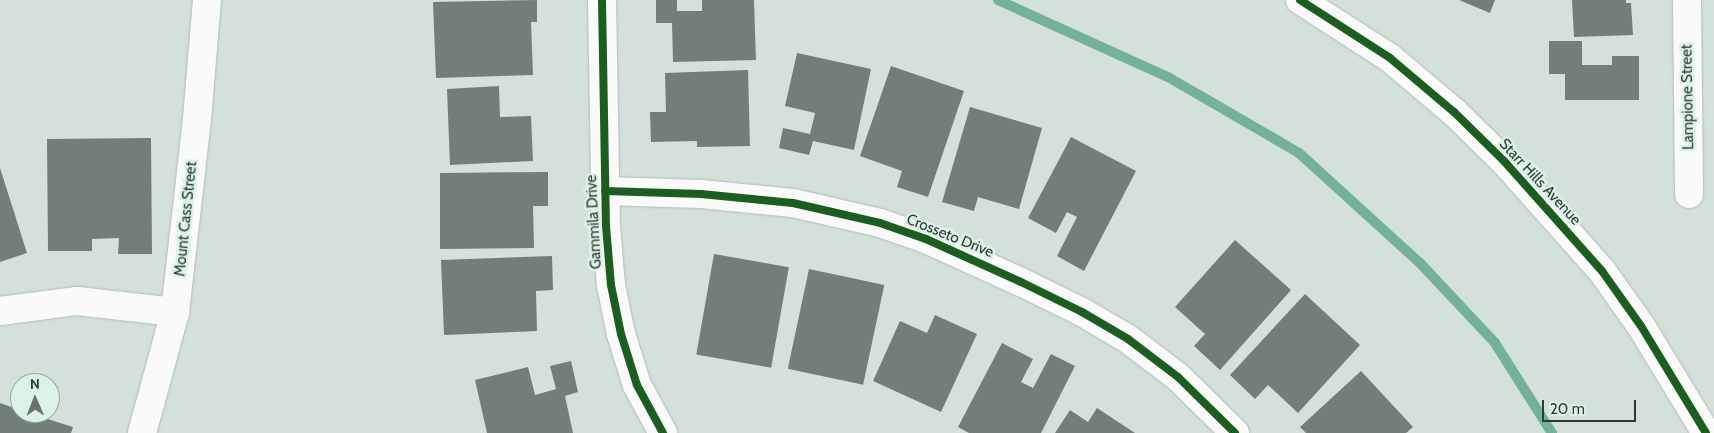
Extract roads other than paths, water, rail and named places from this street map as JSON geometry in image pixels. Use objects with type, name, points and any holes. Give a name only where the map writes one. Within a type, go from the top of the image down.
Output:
[{"type":"street","name":"Mount Cass Street","points":[[142,433],[176,312],[197,119],[206,0]]},
{"type":"street","name":"Gammila Drive","points":[[602,0],[605,191],[611,284],[621,334],[637,385],[662,433]]},
{"type":"street","name":"Starr Hills Avenue","points":[[1300,0],[1390,58],[1454,112],[1504,161],[1602,271],[1641,326],[1706,433]]},
{"type":"street","name":"Lampione Street","points":[[1687,0],[1689,194]]},
{"type":"street","name":"Crosseto Drive","points":[[605,191],[691,193],[793,203],[880,223],[926,239],[1030,286],[1082,312],[1128,339],[1178,376],[1236,433]]},
{"type":"street","points":[[0,311],[77,301],[176,312]]},
{"type":"waterway","points":[[998,0],[1168,77],[1299,153],[1420,263],[1495,343],[1552,433]]}]
